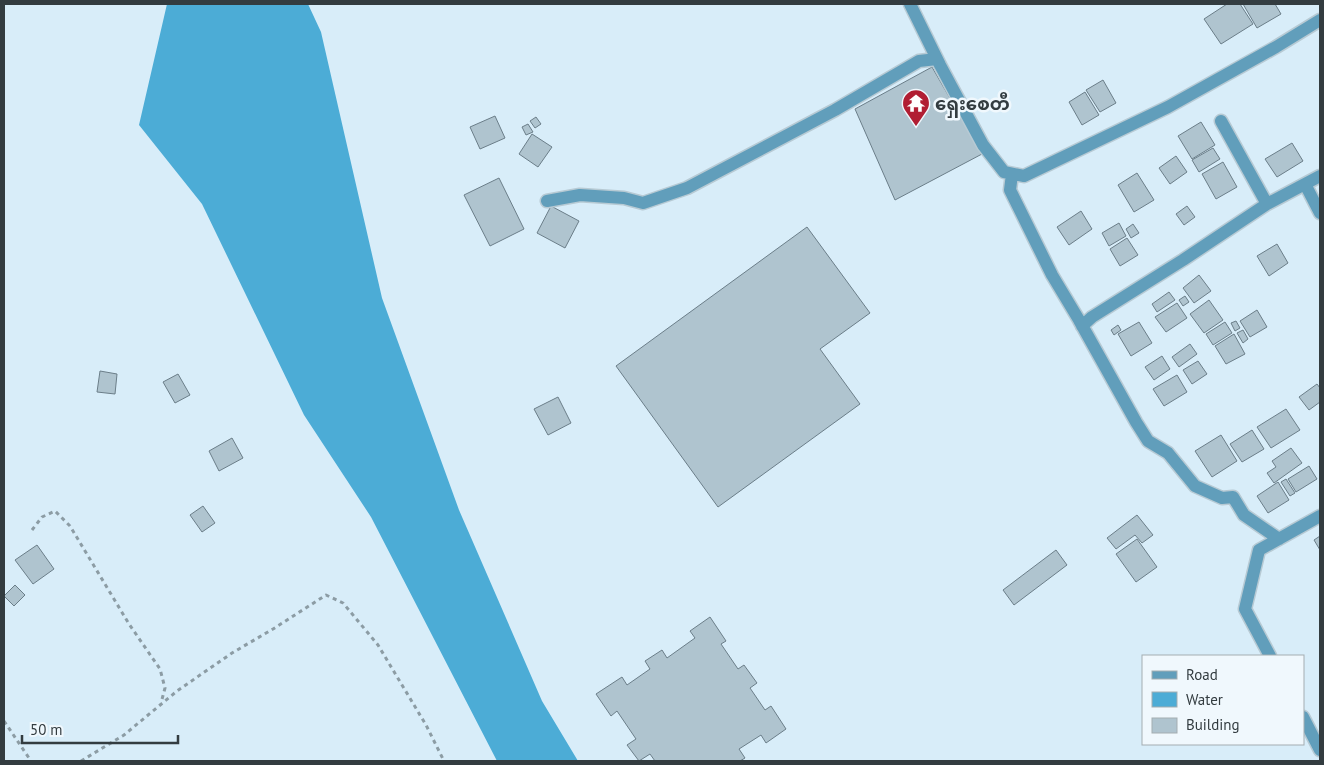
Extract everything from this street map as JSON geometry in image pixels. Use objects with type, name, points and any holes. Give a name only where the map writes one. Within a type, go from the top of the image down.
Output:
[{"type":"street","points":[[910,4],[983,145],[1004,172],[1024,176],[1168,107],[1276,47],[1320,20]]},
{"type":"street","points":[[546,201],[580,196],[624,198],[643,203],[687,188],[835,110],[919,61],[937,59]]},
{"type":"street","points":[[1221,121],[1267,204]]},
{"type":"street","points":[[1012,174],[1010,190],[1052,275],[1148,441],[1168,453],[1195,486],[1222,498],[1233,497],[1244,515],[1279,539]]},
{"type":"street","points":[[1082,326],[1092,317],[1267,204],[1320,176]]},
{"type":"street","points":[[1305,184],[1320,213]]},
{"type":"street","points":[[1269,655],[1245,609],[1259,550],[1320,516]]},
{"type":"street","points":[[1304,720],[1320,750]]},
{"type":"path","points":[[32,530],[42,517],[54,511],[70,526],[129,624],[160,669],[165,688],[161,703]]},
{"type":"path","points":[[81,761],[124,735],[177,690],[232,653],[326,595],[343,603],[378,645],[426,726],[444,761]]},
{"type":"path","points":[[4,721],[31,761]]},
{"type":"water","points":[[167,4],[308,4],[321,32],[382,298],[459,510],[542,701],[578,761],[497,761],[371,517],[304,415],[202,204],[139,125]]},
{"type":"building","points":[[1227,4],[1240,4],[1253,24],[1221,44],[1204,19]]},
{"type":"building","points":[[1243,4],[1275,4],[1281,14],[1257,28]]},
{"type":"building","points":[[932,67],[982,154],[895,200],[855,109]]},
{"type":"building","points":[[1103,80],[1116,103],[1100,112],[1086,90]]},
{"type":"building","points":[[1085,92],[1099,115],[1082,125],[1069,102]]},
{"type":"building","points":[[495,116],[505,138],[480,149],[470,127]]},
{"type":"building","points":[[536,117],[541,124],[535,128],[530,121]]},
{"type":"building","points":[[1201,122],[1215,145],[1192,159],[1178,136]]},
{"type":"building","points":[[528,124],[533,132],[526,135],[522,127]]},
{"type":"building","points":[[532,134],[552,147],[538,167],[519,154]]},
{"type":"building","points":[[1292,143],[1303,161],[1277,177],[1265,159]]},
{"type":"building","points":[[1213,148],[1220,159],[1199,172],[1192,160]]},
{"type":"building","points":[[1176,156],[1187,172],[1170,184],[1159,168]]},
{"type":"building","points":[[1223,162],[1237,187],[1216,199],[1202,174]]},
{"type":"building","points":[[1137,173],[1154,200],[1134,212],[1118,185]]},
{"type":"building","points":[[499,178],[524,229],[490,246],[464,195]]},
{"type":"building","points":[[551,206],[579,221],[565,248],[537,233]]},
{"type":"building","points":[[1187,206],[1195,217],[1184,225],[1176,214]]},
{"type":"building","points":[[1081,211],[1092,229],[1069,245],[1057,227]]},
{"type":"building","points":[[1119,223],[1126,236],[1109,246],[1102,233]]},
{"type":"building","points":[[1133,224],[1139,233],[1131,238],[1126,229]]},
{"type":"building","points":[[807,227],[870,313],[820,349],[860,404],[718,507],[616,366]]},
{"type":"building","points":[[1127,238],[1138,255],[1120,266],[1110,249]]},
{"type":"building","points":[[1277,244],[1288,263],[1269,276],[1257,256]]},
{"type":"building","points":[[1199,275],[1211,291],[1194,303],[1183,288]]},
{"type":"building","points":[[1169,292],[1175,300],[1157,312],[1152,304]]},
{"type":"building","points":[[1185,296],[1189,302],[1183,306],[1179,300]]},
{"type":"building","points":[[1209,300],[1223,320],[1204,333],[1190,314]]},
{"type":"building","points":[[1177,303],[1187,318],[1166,332],[1155,317]]},
{"type":"building","points":[[1257,310],[1267,327],[1250,337],[1240,321]]},
{"type":"building","points":[[1236,321],[1240,328],[1235,331],[1231,323]]},
{"type":"building","points":[[1139,322],[1152,343],[1131,356],[1118,334]]},
{"type":"building","points":[[1225,322],[1232,333],[1213,345],[1206,334]]},
{"type":"building","points":[[1118,325],[1121,330],[1114,335],[1111,330]]},
{"type":"building","points":[[1243,330],[1248,339],[1243,343],[1237,333]]},
{"type":"building","points":[[1234,334],[1245,354],[1226,364],[1215,346]]},
{"type":"building","points":[[1190,344],[1197,354],[1179,367],[1172,357]]},
{"type":"building","points":[[1162,356],[1170,369],[1154,380],[1145,367]]},
{"type":"building","points":[[1198,361],[1207,374],[1192,384],[1183,370]]},
{"type":"building","points":[[100,371],[117,374],[115,394],[97,392]]},
{"type":"building","points":[[178,374],[190,395],[175,403],[163,382]]},
{"type":"building","points":[[1177,375],[1187,392],[1164,406],[1153,389]]},
{"type":"building","points":[[1317,384],[1320,388],[1320,402],[1309,410],[1299,397]]},
{"type":"building","points":[[558,397],[571,423],[548,435],[534,409]]},
{"type":"building","points":[[1286,409],[1300,430],[1271,448],[1257,427]]},
{"type":"building","points":[[1252,430],[1264,449],[1242,462],[1230,444]]},
{"type":"building","points":[[1221,435],[1237,461],[1212,477],[1195,451]]},
{"type":"building","points":[[232,438],[243,458],[219,471],[209,451]]},
{"type":"building","points":[[1291,448],[1302,463],[1274,483],[1267,473],[1276,467],[1272,461]]},
{"type":"building","points":[[1309,466],[1317,479],[1296,492],[1288,479]]},
{"type":"building","points":[[1286,479],[1295,493],[1290,496],[1281,482]]},
{"type":"building","points":[[1278,482],[1289,500],[1268,513],[1257,496]]},
{"type":"building","points":[[203,506],[215,523],[202,532],[190,515]]},
{"type":"building","points":[[1137,515],[1153,535],[1142,543],[1135,535],[1116,549],[1107,538]]},
{"type":"building","points":[[1320,536],[1320,550],[1314,540]]},
{"type":"building","points":[[1137,539],[1157,567],[1136,582],[1116,554]]},
{"type":"building","points":[[37,545],[54,569],[33,584],[15,560]]},
{"type":"building","points":[[1056,550],[1067,565],[1014,605],[1003,590]]},
{"type":"building","points":[[15,585],[25,595],[14,606],[4,596]]},
{"type":"building","points":[[710,617],[726,641],[721,644],[738,669],[744,665],[757,683],[750,688],[765,710],[771,706],[786,729],[766,743],[761,735],[739,749],[745,758],[740,761],[655,761],[650,754],[639,761],[627,745],[636,739],[617,711],[611,716],[596,694],[622,677],[627,685],[650,669],[645,661],[662,650],[667,658],[695,638],[690,631]]},
{"type":"place","name":"ရှေးစေတီ","points":[[916,127]]}]
